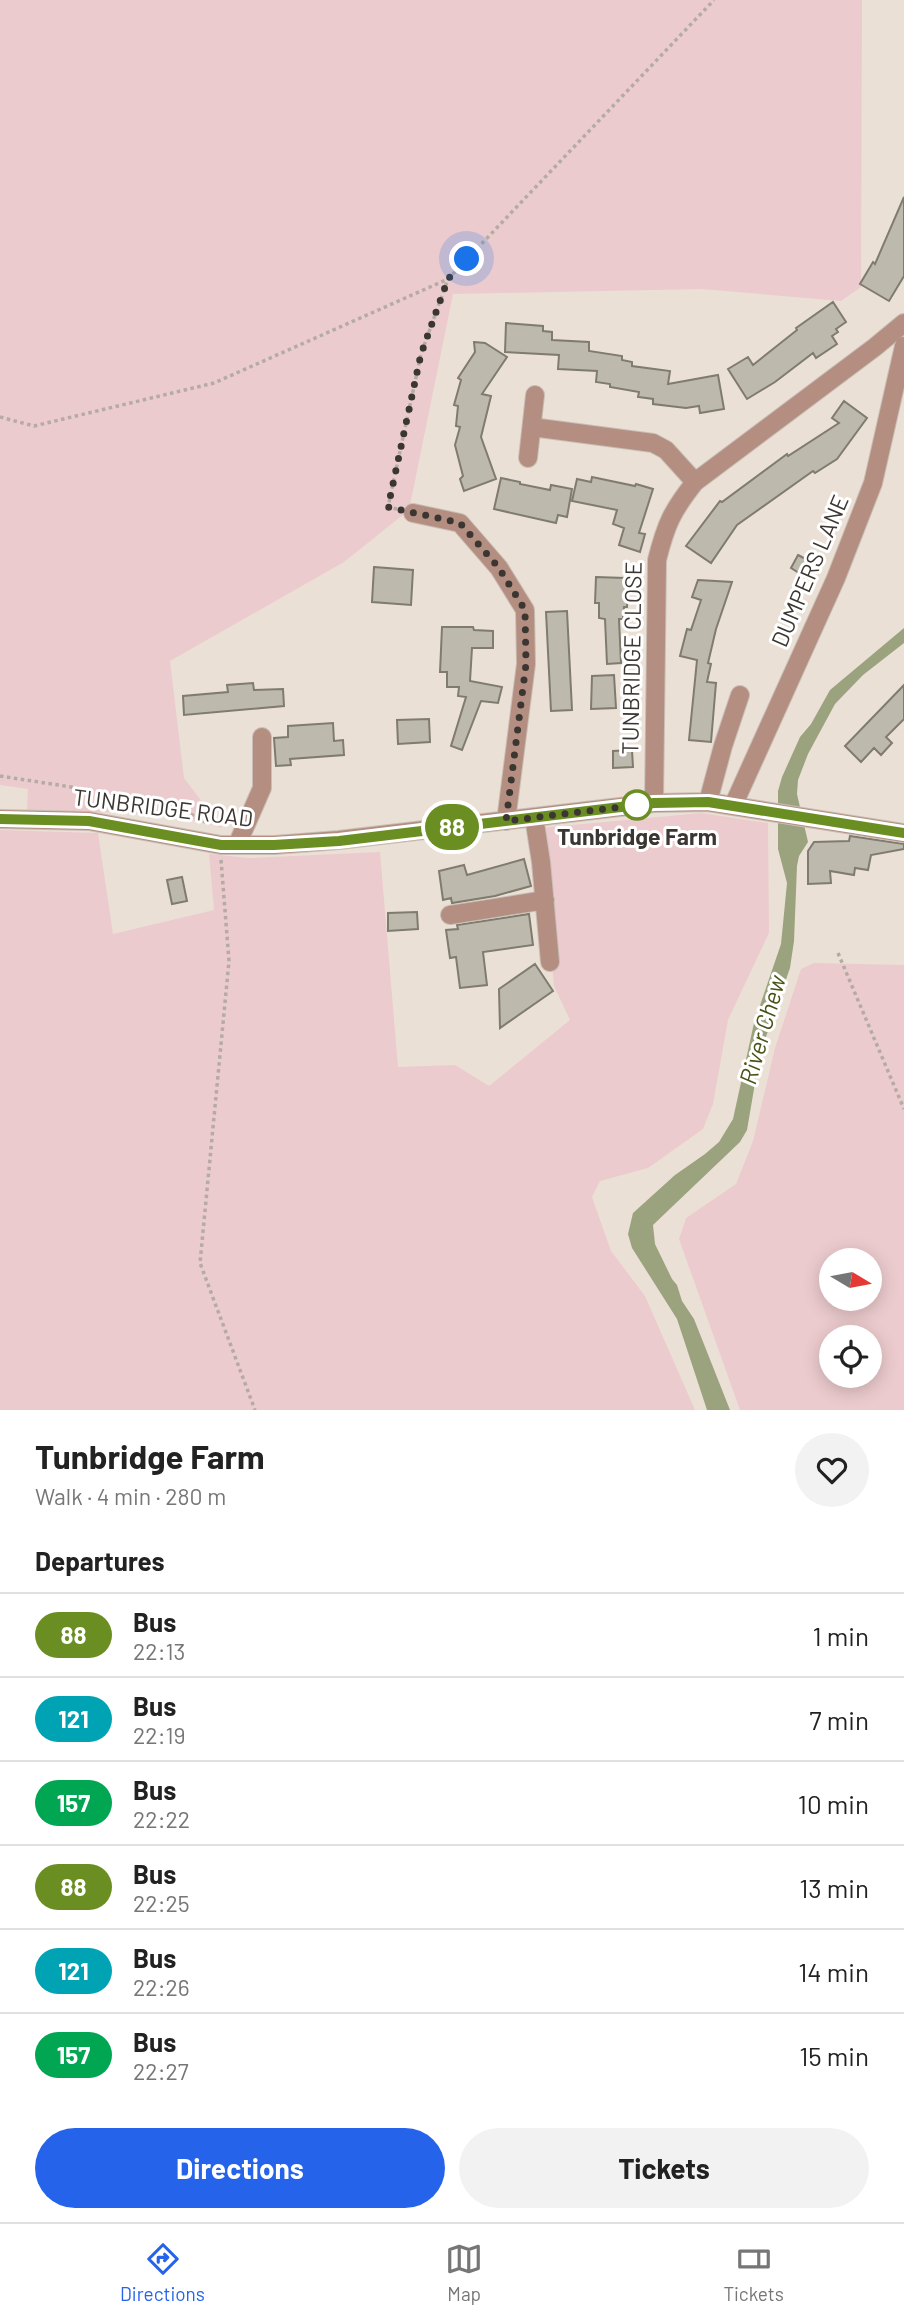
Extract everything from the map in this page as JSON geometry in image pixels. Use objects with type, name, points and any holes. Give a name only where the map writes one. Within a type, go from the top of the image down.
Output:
[{"type":"street","name":"TUNBRIDGE CLOSE","points":[[654,803],[657,560],[666,524],[695,482],[904,323]]},
{"type":"street","name":"DUMPERS LANE","points":[[733,806],[836,578],[873,483],[904,346]]},
{"type":"street","points":[[528,458],[535,395]]},
{"type":"street","points":[[532,427],[653,443],[666,450],[695,482]]},
{"type":"street","points":[[413,513],[460,523],[499,568],[525,610],[526,664],[506,821]]},
{"type":"street","points":[[708,802],[740,695]]},
{"type":"street","points":[[229,845],[262,788],[262,737]]},
{"type":"street","name":"TUNBRIDGE ROAD","points":[[0,819],[89,821],[229,845],[274,845],[339,841],[654,803],[708,802],[904,833]]},
{"type":"street","points":[[534,817],[550,962]]},
{"type":"street","points":[[450,915],[545,900]]},
{"type":"path","points":[[0,417],[34,426],[214,383],[448,279],[714,0]]},
{"type":"path","points":[[413,513],[388,507],[421,354],[448,279]]},
{"type":"path","points":[[0,776],[167,802],[214,827],[229,845],[229,961],[200,1263],[255,1410]]},
{"type":"path","points":[[838,953],[904,1109]]},
{"type":"shaded area","points":[[0,0],[862,0],[861,287],[841,301],[702,289],[453,294],[409,510],[344,562],[170,661],[184,778],[222,828],[152,815],[27,811],[28,789],[0,785]]},
{"type":"shaded area","points":[[701,813],[768,823],[769,933],[728,1020],[713,1104],[703,1129],[648,1168],[600,1181],[592,1197],[611,1251],[645,1296],[695,1410],[0,1410],[0,830],[98,833],[113,934],[214,910],[209,854],[249,858],[380,852],[398,1067],[455,1065],[489,1086],[570,1020],[554,986],[540,828]]},
{"type":"shaded area","points":[[814,963],[904,965],[904,1410],[740,1410],[679,1239],[686,1218],[736,1184],[753,1141],[775,1048],[801,969]]},
{"type":"water","name":"River Chew","points":[[904,628],[904,643],[863,675],[835,704],[808,754],[798,780],[797,794],[808,842],[799,856],[797,866],[794,941],[790,968],[760,1054],[747,1130],[740,1142],[653,1225],[655,1244],[677,1285],[682,1301],[694,1319],[730,1410],[707,1410],[677,1319],[632,1248],[628,1234],[633,1213],[675,1175],[719,1142],[733,1119],[754,1023],[781,944],[787,883],[778,849],[778,791],[782,777],[800,737],[811,724],[830,690]]},
{"type":"building","points":[[904,197],[904,276],[889,301],[860,284],[873,262],[875,264]]},
{"type":"building","points":[[833,302],[846,322],[836,329],[838,332],[832,336],[837,344],[816,358],[813,353],[747,399],[728,369],[748,357],[753,365],[797,330],[796,328]]},
{"type":"building","points":[[506,323],[543,326],[543,331],[552,332],[552,340],[589,342],[589,351],[622,356],[622,360],[632,362],[632,366],[670,371],[668,384],[718,375],[724,409],[700,413],[699,406],[686,408],[653,404],[653,399],[638,397],[639,392],[596,382],[597,371],[558,369],[559,355],[505,352]]},
{"type":"building","points":[[474,342],[485,343],[507,357],[482,394],[491,396],[481,437],[496,479],[464,491],[455,445],[460,427],[456,426],[458,406],[454,405],[461,380],[458,378],[475,352]]},
{"type":"building","points":[[844,401],[867,418],[837,459],[815,473],[813,471],[737,525],[711,563],[686,546],[720,501],[787,454],[788,456],[839,423],[832,418]]},
{"type":"building","points":[[592,477],[653,489],[639,533],[645,534],[640,552],[619,545],[624,528],[613,524],[617,510],[572,501],[577,479],[591,482]]},
{"type":"building","points":[[501,478],[550,490],[551,485],[572,489],[567,517],[558,515],[556,523],[494,509]]},
{"type":"building","points":[[798,555],[815,564],[807,578],[791,568]]},
{"type":"building","points":[[374,567],[413,570],[411,605],[372,602]]},
{"type":"building","points":[[596,577],[625,578],[624,584],[628,584],[627,607],[624,607],[623,619],[619,619],[621,663],[607,664],[605,619],[599,618],[599,603],[595,603]]},
{"type":"building","points":[[698,580],[732,582],[708,663],[711,664],[707,682],[716,683],[711,742],[689,740],[697,660],[680,656],[687,629],[691,630],[701,600],[692,597]]},
{"type":"building","points":[[567,611],[572,710],[551,711],[546,612]]},
{"type":"building","points":[[442,627],[473,627],[474,630],[493,631],[493,648],[472,648],[470,681],[502,687],[498,703],[481,701],[462,750],[451,746],[466,697],[458,696],[459,687],[447,687],[447,672],[440,672]]},
{"type":"building","points":[[614,675],[616,708],[591,709],[592,676]]},
{"type":"building","points":[[253,683],[254,690],[283,689],[284,706],[184,715],[183,696],[228,692],[227,685]]},
{"type":"building","points":[[904,685],[904,719],[886,737],[892,743],[881,755],[874,748],[861,762],[845,746]]},
{"type":"building","points":[[429,719],[430,742],[398,744],[397,720]]},
{"type":"building","points":[[333,723],[334,741],[343,740],[344,755],[290,759],[291,765],[276,766],[274,738],[288,737],[288,726]]},
{"type":"building","points":[[632,750],[633,767],[613,768],[613,751]]},
{"type":"building","points":[[850,836],[904,844],[904,849],[871,855],[868,870],[855,868],[854,875],[830,871],[831,883],[808,884],[808,851],[814,842],[849,841]]},
{"type":"building","points":[[524,859],[531,886],[495,896],[452,903],[451,898],[443,900],[439,871],[464,865],[467,875]]},
{"type":"building","points":[[182,877],[187,901],[172,904],[167,880]]},
{"type":"building","points":[[417,912],[418,929],[388,931],[388,913]]},
{"type":"building","points":[[529,914],[533,945],[483,952],[487,985],[460,988],[456,957],[450,958],[446,930],[458,929],[457,925]]},
{"type":"building","points":[[535,964],[553,991],[500,1028],[499,989]]},
{"type":"bus line","name":"88","points":[[0,819],[89,821],[221,845],[274,845],[339,841],[654,803],[708,802],[904,833]]},
{"type":"place","name":"Tunbridge Farm","points":[[637,805]]},
{"type":"route","points":[[467,259],[448,279],[421,354],[388,507],[460,523],[499,568],[525,610],[526,664],[506,821],[637,805]]}]
